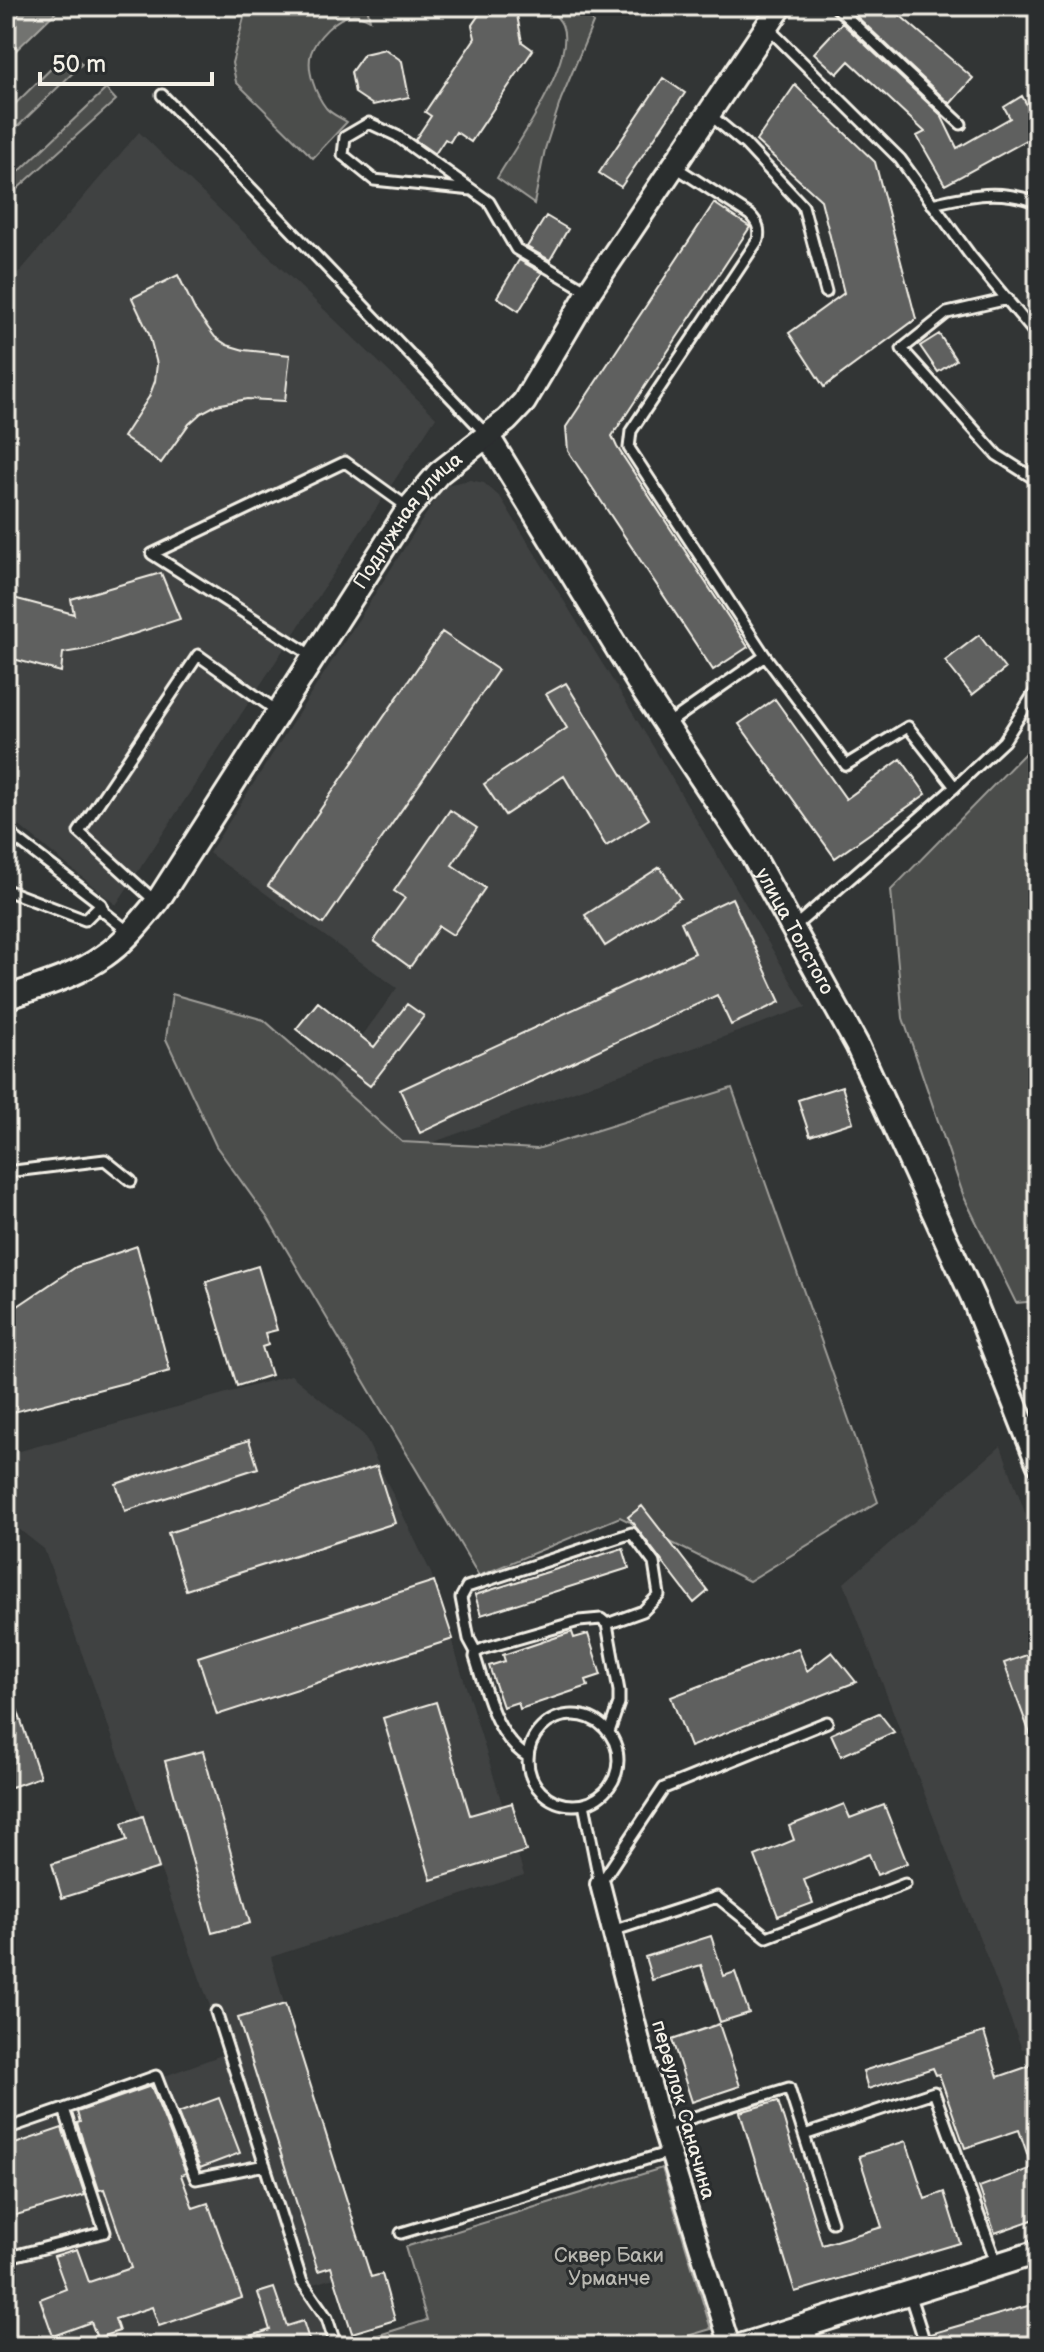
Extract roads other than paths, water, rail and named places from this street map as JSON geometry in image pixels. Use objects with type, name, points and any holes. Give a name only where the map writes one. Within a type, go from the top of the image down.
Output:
[{"type":"street","name":"Подлужная улица","points":[[6,998],[72,975],[104,956],[130,933],[157,902],[409,508],[439,473],[507,420],[524,402],[589,292],[781,6]]},
{"type":"street","name":"улица Толстого","points":[[487,435],[666,725],[753,856],[857,1045],[973,1298],[1038,1463]]},
{"type":"street","name":"переулок Саначина","points":[[600,1884],[662,2127],[730,2346]]},
{"type":"street","points":[[740,2346],[812,2335],[909,2293],[1038,2252]]},
{"type":"lane","points":[[835,6],[961,124]]},
{"type":"lane","points":[[767,27],[900,159],[970,255],[1038,337]]},
{"type":"lane","points":[[162,95],[487,435]]},
{"type":"lane","points":[[709,114],[745,144],[803,206],[826,292]]},
{"type":"lane","points":[[472,190],[374,180],[343,155],[345,137],[369,123],[397,136],[489,202],[516,249],[589,292]]},
{"type":"lane","points":[[674,166],[750,215],[758,226],[758,240],[631,431],[629,448],[765,656],[846,765],[908,727],[955,787]]},
{"type":"lane","points":[[932,204],[974,194],[1017,194],[1038,203]]},
{"type":"lane","points":[[1008,299],[947,313],[902,349],[997,455],[1038,481]]},
{"type":"lane","points":[[315,657],[152,554],[345,462],[409,508]]},
{"type":"lane","points":[[157,902],[79,832],[198,655],[279,713]]},
{"type":"lane","points":[[666,725],[765,656]]},
{"type":"lane","points":[[793,928],[1004,741],[1038,687]]},
{"type":"lane","points":[[6,831],[101,904],[104,912],[130,933]]},
{"type":"lane","points":[[6,890],[85,920],[101,904]]},
{"type":"lane","points":[[6,1172],[105,1160],[131,1181]]},
{"type":"lane","points":[[528,1757],[519,1751],[498,1724],[475,1657],[476,1652],[469,1639],[461,1598],[467,1587],[632,1533],[654,1563],[659,1595],[643,1611],[607,1624]]},
{"type":"lane","points":[[476,1652],[579,1621],[601,1619],[607,1624],[619,1691],[619,1703],[609,1732]]},
{"type":"lane","points":[[584,1716],[598,1722],[609,1732],[619,1760],[617,1775],[609,1788],[598,1798],[571,1806],[546,1797],[530,1776],[528,1757],[534,1737],[542,1726],[555,1718],[584,1716]]},
{"type":"lane","points":[[600,1884],[664,1788],[827,1722]]},
{"type":"lane","points":[[584,1804],[600,1884]]},
{"type":"lane","points":[[612,1931],[717,1897],[767,1937],[905,1884]]},
{"type":"lane","points":[[216,2012],[302,2282],[327,2318],[336,2346]]},
{"type":"lane","points":[[6,2129],[156,2076],[196,2179],[265,2165]]},
{"type":"lane","points":[[662,2127],[789,2088],[832,2222]]},
{"type":"lane","points":[[804,2135],[934,2092],[997,2265]]},
{"type":"lane","points":[[9,2257],[105,2232],[64,2109]]},
{"type":"lane","points":[[401,2233],[670,2152]]},
{"type":"lane","points":[[909,2293],[926,2346]]},
{"type":"park label","name":"Сквер Баки Урманче","points":[[609,2268]]}]
